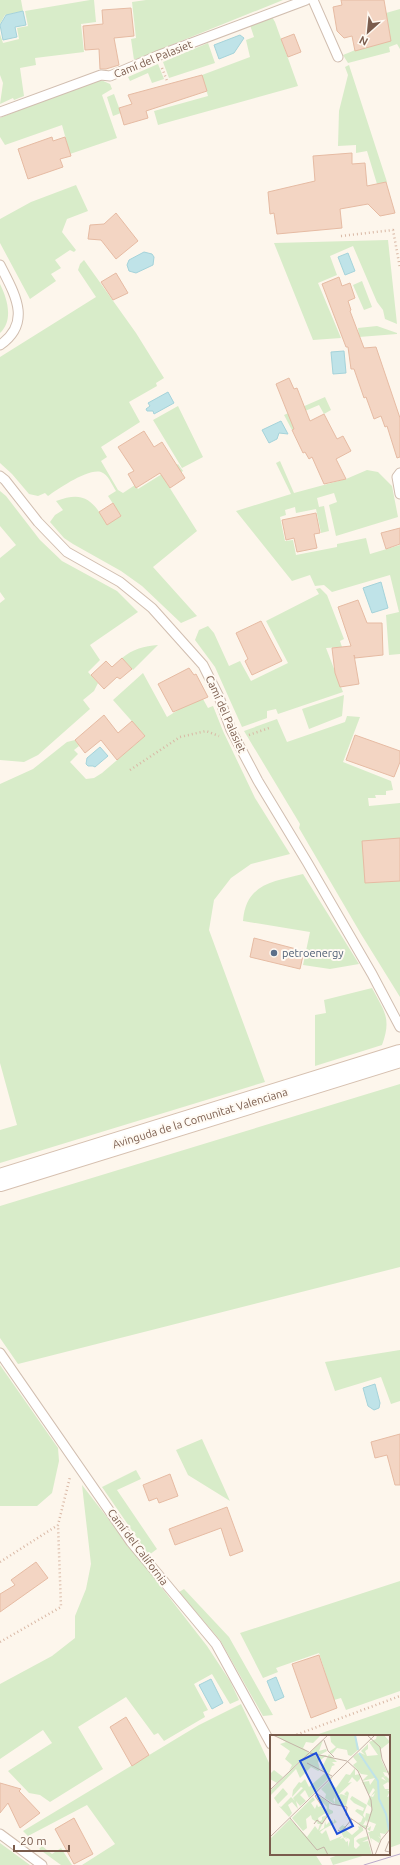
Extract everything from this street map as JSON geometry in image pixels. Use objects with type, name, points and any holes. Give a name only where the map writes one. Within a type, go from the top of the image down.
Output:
[{"type":"main road","name":"Avinguda de la Comunitat Valenciana","points":[[0,1180],[400,1056]]},
{"type":"lane","name":"Camí del Palasiet","points":[[0,112],[100,76],[110,76],[158,56],[306,0]]},
{"type":"lane","points":[[313,0],[338,57]]},
{"type":"lane","points":[[0,265],[14,294],[19,312],[16,327],[8,339],[0,345]]},
{"type":"lane","points":[[400,473],[397,477],[400,494]]},
{"type":"lane","name":"Camí del Palasiet","points":[[0,476],[5,480],[38,522],[67,552],[120,582],[152,608],[203,664],[219,697],[237,742],[258,781],[307,862],[399,1021]]},
{"type":"lane","name":"Camí del California","points":[[0,1353],[131,1542],[216,1644],[270,1742]]},
{"type":"lane","points":[[0,1834],[42,1865]]},
{"type":"path","points":[[341,236],[393,230],[400,268]]},
{"type":"path","points":[[130,770],[180,738],[206,730],[237,742],[269,728]]},
{"type":"path","points":[[0,1642],[61,1607],[58,1525],[74,1459]]},
{"type":"path","points":[[0,1562],[58,1525]]},
{"type":"path","points":[[297,1735],[400,1696]]},
{"type":"green space","points":[[0,0],[21,0],[23,11],[5,15],[0,24]]},
{"type":"green space","points":[[94,0],[96,22],[81,24],[84,52],[35,58],[36,65],[20,68],[24,96],[14,100],[13,98],[0,104],[3,83],[0,75],[0,34],[3,43],[19,39],[17,28],[28,26],[25,11]]},
{"type":"green space","points":[[146,0],[283,0],[134,60],[131,39],[136,38],[132,2]]},
{"type":"green space","points":[[400,9],[400,49],[397,44],[389,47],[390,52],[348,63],[343,55],[378,39],[390,36],[386,13]]},
{"type":"green space","points":[[272,17],[298,86],[158,125],[154,111],[208,96],[202,75],[250,57],[246,40],[254,37],[250,25]]},
{"type":"green space","points":[[208,43],[215,63],[169,78],[163,62]]},
{"type":"green space","points":[[158,64],[164,79],[152,83],[148,73],[130,81],[128,77]]},
{"type":"green space","points":[[349,65],[387,182],[377,184],[367,151],[356,153],[356,145],[338,146],[339,111],[348,75],[345,67]]},
{"type":"green space","points":[[101,80],[110,84],[112,89],[102,95],[117,138],[70,154],[62,125],[5,145],[0,137],[0,118],[53,96]]},
{"type":"green space","points":[[114,94],[121,113],[113,116],[107,97]]},
{"type":"green space","points":[[76,185],[88,211],[67,219],[62,232],[76,250],[74,252],[70,250],[55,260],[61,268],[51,274],[56,281],[30,299],[0,243],[0,219],[31,202]]},
{"type":"green space","points":[[388,240],[397,324],[385,319],[383,310],[377,302],[353,246],[330,256],[337,275],[318,283],[341,338],[313,340],[274,243]]},
{"type":"green space","points":[[84,260],[136,333],[164,378],[156,383],[157,386],[129,402],[140,422],[101,447],[107,457],[101,461],[118,490],[123,493],[135,485],[138,489],[178,464],[183,471],[166,482],[197,531],[153,567],[197,616],[181,623],[142,586],[121,571],[64,538],[50,522],[55,515],[63,510],[56,501],[74,497],[81,497],[92,504],[107,524],[121,516],[108,496],[116,491],[106,475],[101,472],[89,473],[73,480],[48,496],[45,493],[38,496],[29,494],[12,474],[0,463],[0,357],[96,297],[78,270],[80,264]]},
{"type":"green space","points":[[362,281],[372,307],[364,310],[353,285]]},
{"type":"green space","points":[[0,284],[7,302],[8,315],[7,322],[0,333]]},
{"type":"green space","points":[[377,326],[397,334],[359,337],[358,328]]},
{"type":"green space","points":[[325,397],[331,410],[324,414],[319,405],[291,417],[296,427],[292,430],[284,415]]},
{"type":"green space","points":[[178,406],[203,457],[182,468],[153,420]]},
{"type":"green space","points":[[280,461],[294,493],[346,479],[367,470],[378,472],[392,486],[398,517],[336,536],[329,505],[337,502],[334,493],[317,498],[319,507],[324,506],[329,531],[321,533],[316,509],[296,513],[295,507],[285,510],[286,515],[280,517],[285,541],[293,540],[296,555],[337,547],[337,544],[366,538],[370,554],[400,545],[400,654],[389,655],[386,615],[399,612],[390,575],[332,592],[324,585],[315,586],[310,575],[292,581],[236,511],[291,494],[276,463]]},
{"type":"green space","points":[[0,491],[6,496],[40,540],[62,561],[117,591],[138,612],[90,645],[100,660],[88,672],[98,683],[94,691],[83,700],[90,709],[38,755],[24,762],[0,760],[0,603],[5,599],[0,592],[0,558],[16,545],[0,526]]},
{"type":"green space","points":[[320,588],[327,595],[344,639],[340,641],[342,647],[326,648],[343,692],[278,714],[276,709],[267,711],[267,718],[242,727],[215,667],[195,640],[199,630],[208,626],[214,633],[229,666],[240,661],[251,681],[288,663],[266,621],[319,594],[316,589]]},
{"type":"green space","points":[[158,645],[133,670],[122,658],[139,648]]},
{"type":"green space","points":[[143,673],[167,717],[186,705],[203,699],[208,708],[213,706],[223,731],[255,798],[290,854],[251,864],[231,878],[214,900],[209,930],[265,1082],[0,1163],[0,1130],[17,1125],[0,1063],[0,784],[33,769],[67,742],[75,740],[79,746],[74,750],[78,754],[70,762],[86,779],[94,778],[102,773],[145,736],[113,700]]},
{"type":"green space","points":[[344,695],[342,716],[309,729],[302,709]]},
{"type":"green space","points":[[347,716],[360,717],[343,762],[391,781],[393,790],[386,791],[386,795],[375,795],[376,798],[368,798],[369,806],[400,803],[400,997],[361,934],[299,828],[300,824],[244,731],[277,719],[287,742],[345,722]]},
{"type":"green space","points":[[303,874],[359,964],[330,969],[303,965],[310,932],[243,921],[245,908],[249,899],[255,892],[272,882]]},
{"type":"green space","points":[[372,988],[385,1015],[386,1028],[382,1045],[315,1066],[315,1015],[326,1013],[324,1000]]},
{"type":"green space","points":[[400,1084],[400,1267],[18,1364],[0,1338],[0,1206]]},
{"type":"green space","points":[[400,1350],[400,1401],[391,1404],[381,1377],[335,1391],[325,1362]]},
{"type":"green space","points":[[0,1365],[58,1448],[59,1461],[52,1493],[37,1506],[0,1506]]},
{"type":"green space","points":[[202,1439],[230,1501],[188,1475],[176,1450]]},
{"type":"green space","points":[[136,1470],[141,1479],[117,1490],[157,1549],[149,1555],[102,1487]]},
{"type":"green space","points":[[82,1485],[207,1646],[230,1681],[239,1700],[230,1704],[212,1674],[194,1684],[208,1710],[203,1712],[205,1717],[164,1741],[158,1733],[154,1735],[126,1697],[78,1727],[103,1769],[50,1802],[40,1795],[29,1793],[8,1771],[52,1743],[43,1730],[0,1759],[0,1684],[52,1656],[75,1638],[75,1616],[86,1589],[91,1564]]},
{"type":"green space","points":[[400,1581],[400,1691],[346,1710],[341,1698],[334,1700],[319,1653],[276,1668],[278,1672],[263,1678],[240,1633]]},
{"type":"green space","points":[[184,1589],[229,1637],[273,1715],[263,1716],[220,1640],[179,1592]]},
{"type":"green space","points":[[241,1704],[270,1765],[270,1855],[316,1855],[322,1865],[82,1865],[115,1844],[87,1805],[28,1836],[23,1831],[199,1725]]},
{"type":"green space","points":[[400,1706],[400,1844],[390,1848],[390,1735],[316,1735]]},
{"type":"green space","points":[[0,1843],[30,1865],[0,1865]]},
{"type":"green space","points":[[42,1846],[52,1854],[61,1848],[72,1865],[61,1865],[39,1849]]},
{"type":"green space","points":[[338,1855],[366,1855],[333,1865],[330,1858]]},
{"type":"water","points":[[23,11],[26,25],[15,27],[17,37],[3,40],[0,25],[6,15]]},
{"type":"water","points":[[240,35],[244,38],[234,53],[219,59],[214,45]]},
{"type":"water","points":[[144,252],[152,254],[154,257],[153,265],[136,273],[129,271],[127,265],[129,260]]},
{"type":"water","points":[[348,253],[355,271],[345,275],[338,257]]},
{"type":"water","points":[[344,351],[346,373],[333,374],[331,352]]},
{"type":"water","points":[[168,392],[174,403],[154,414],[153,411],[147,411],[146,409],[150,406],[148,403]]},
{"type":"water","points":[[281,421],[288,434],[279,433],[277,439],[269,443],[262,430]]},
{"type":"water","points":[[381,582],[388,608],[372,613],[363,588]]},
{"type":"water","points":[[100,747],[108,756],[95,767],[88,766],[86,764],[87,758]]},
{"type":"water","points":[[375,1384],[380,1403],[379,1408],[374,1410],[368,1406],[363,1388]]},
{"type":"water","points":[[276,1677],[284,1697],[275,1701],[267,1681]]},
{"type":"water","points":[[211,1679],[223,1703],[212,1709],[199,1685]]},
{"type":"building","points":[[341,0],[384,0],[391,41],[355,51],[352,36],[344,38],[337,31],[333,7],[342,5]]},
{"type":"building","points":[[131,8],[134,36],[114,38],[119,65],[106,69],[100,69],[99,49],[85,50],[83,26],[103,24],[102,10]]},
{"type":"building","points":[[294,34],[301,52],[288,57],[281,39]]},
{"type":"building","points":[[202,75],[207,91],[146,111],[148,118],[124,125],[119,108],[132,104],[128,95]]},
{"type":"building","points":[[52,137],[53,141],[65,137],[71,156],[60,159],[63,167],[28,179],[18,149]]},
{"type":"building","points":[[352,153],[352,164],[365,163],[367,186],[386,182],[395,213],[380,216],[368,204],[340,209],[342,228],[277,234],[274,213],[270,214],[268,192],[315,181],[313,156]]},
{"type":"building","points":[[116,213],[138,241],[116,259],[101,240],[88,239],[90,225],[104,224]]},
{"type":"building","points":[[116,273],[128,293],[113,300],[101,282]]},
{"type":"building","points":[[339,277],[342,286],[350,283],[355,298],[348,301],[350,311],[364,348],[376,347],[400,418],[400,457],[397,458],[387,426],[385,427],[381,416],[374,419],[366,397],[364,398],[354,369],[351,369],[348,347],[346,347],[322,284]]},
{"type":"building","points":[[289,378],[294,389],[297,388],[310,421],[324,414],[337,439],[343,436],[351,451],[336,459],[346,479],[324,484],[312,457],[309,459],[305,452],[303,453],[292,430],[294,429],[276,384]]},
{"type":"building","points":[[144,431],[154,447],[162,442],[185,478],[170,488],[160,473],[136,488],[128,474],[134,471],[118,447]]},
{"type":"building","points":[[113,503],[121,516],[107,525],[99,512]]},
{"type":"building","points":[[316,513],[320,533],[314,534],[317,548],[297,552],[294,538],[286,540],[282,520]]},
{"type":"building","points":[[400,528],[400,544],[386,549],[381,533]]},
{"type":"building","points":[[358,600],[367,623],[382,623],[383,655],[355,658],[354,655],[359,684],[340,687],[335,673],[332,648],[351,646],[338,607]]},
{"type":"building","points":[[261,621],[282,661],[252,675],[245,661],[248,659],[236,633]]},
{"type":"building","points":[[122,658],[132,669],[120,679],[117,677],[104,689],[91,675],[106,661],[112,667]]},
{"type":"building","points":[[189,668],[194,675],[196,674],[208,697],[173,712],[158,684]]},
{"type":"building","points":[[104,715],[118,733],[132,721],[145,736],[117,760],[101,740],[85,753],[75,740]]},
{"type":"building","points":[[355,735],[400,751],[400,762],[394,777],[346,760]]},
{"type":"building","points":[[400,838],[400,881],[365,883],[362,841]]},
{"type":"building","points":[[254,938],[304,951],[300,969],[250,957]]},
{"type":"building","points":[[400,1434],[400,1485],[395,1485],[387,1455],[375,1458],[371,1442]]},
{"type":"building","points":[[170,1474],[178,1496],[159,1503],[157,1498],[149,1501],[143,1485]]},
{"type":"building","points":[[227,1507],[243,1551],[230,1556],[221,1528],[175,1545],[169,1529]]},
{"type":"building","points":[[36,1562],[48,1578],[0,1612],[0,1594],[15,1585],[11,1580]]},
{"type":"building","points":[[319,1655],[337,1708],[311,1718],[292,1664]]},
{"type":"building","points":[[126,1717],[149,1755],[132,1766],[110,1727]]},
{"type":"building","points":[[0,1783],[21,1789],[19,1791],[40,1813],[20,1828],[8,1803],[0,1813]]},
{"type":"building","points":[[74,1818],[93,1854],[74,1864],[55,1829]]},
{"type":"tram line","points":[[364,1865],[400,1854]]},
{"type":"place","name":"petroenergy","points":[[274,953]]}]
